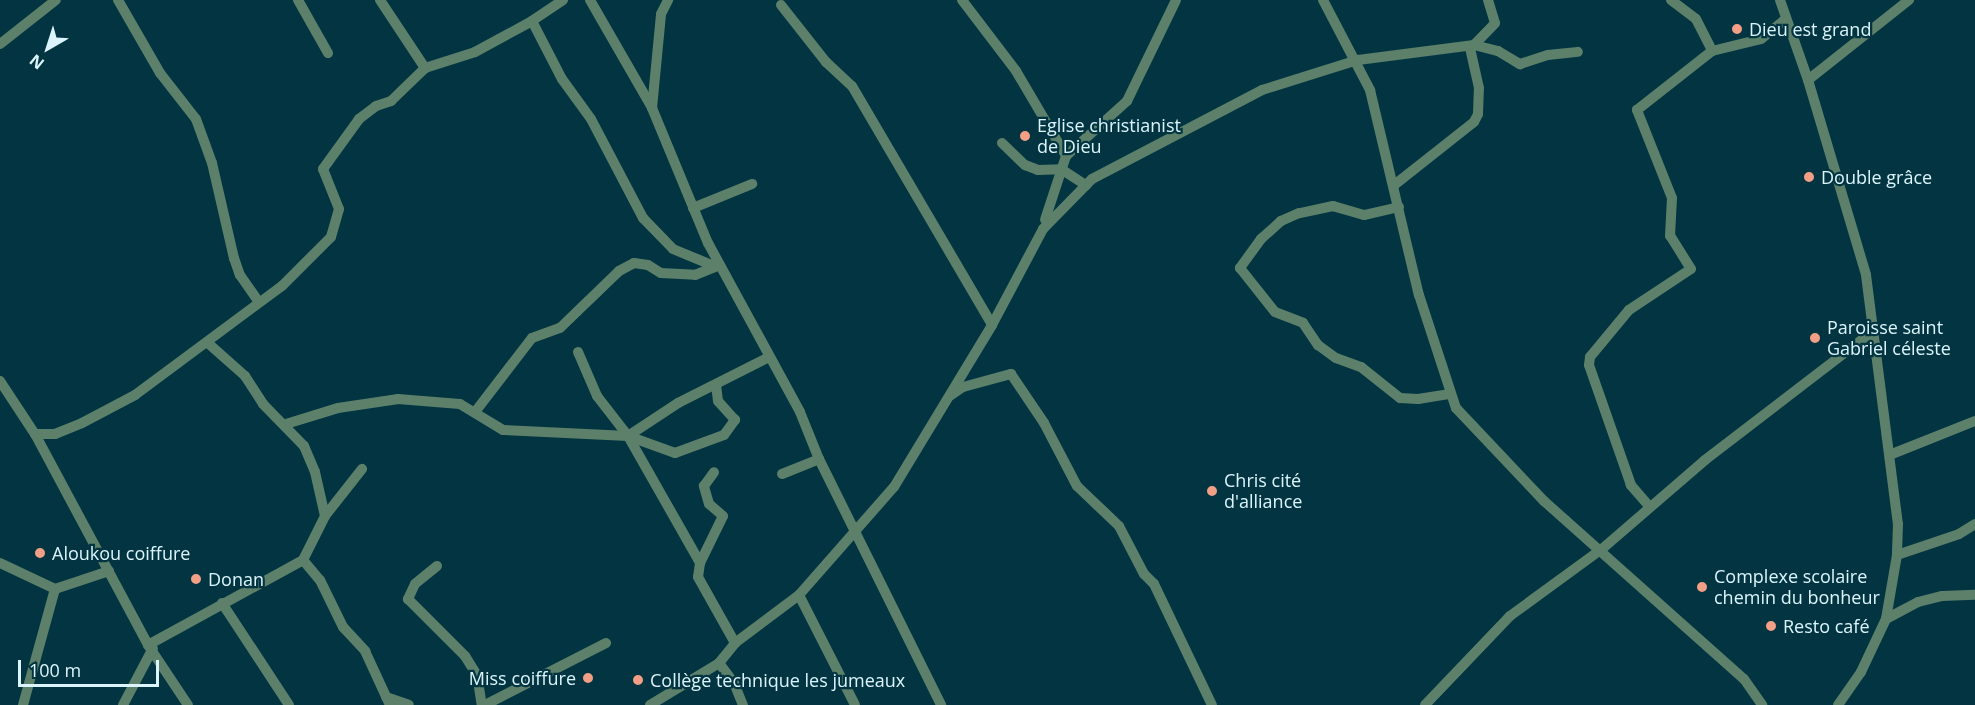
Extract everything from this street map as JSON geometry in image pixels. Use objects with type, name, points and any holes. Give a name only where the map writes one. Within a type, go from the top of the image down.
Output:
[{"type":"street","points":[[0,44],[56,0]]},
{"type":"street","points":[[118,0],[160,73],[196,119],[212,162],[234,258],[240,275],[259,303]]},
{"type":"street","points":[[298,0],[328,53]]},
{"type":"street","points":[[380,0],[425,68]]},
{"type":"street","points":[[35,434],[55,434],[82,423],[155,382],[208,344],[308,264],[331,237],[339,209],[324,165],[368,111],[391,100],[425,68],[475,52],[532,21],[563,0]]},
{"type":"street","points":[[590,0],[652,108],[717,266],[800,412],[819,459],[941,705]]},
{"type":"street","points":[[652,108],[661,14],[668,0]]},
{"type":"street","points":[[962,0],[1016,70],[1066,156]]},
{"type":"street","points":[[650,705],[719,663],[735,643],[799,595],[894,487],[992,324],[1043,229],[1066,156],[1126,101],[1176,0]]},
{"type":"street","points":[[1323,0],[1358,60],[1370,90],[1419,295],[1449,394],[1469,424],[1535,492],[1602,549],[1744,679],[1762,705]]},
{"type":"street","points":[[1472,46],[1495,23],[1488,0]]},
{"type":"street","points":[[1671,0],[1696,19],[1712,51]]},
{"type":"street","points":[[1780,0],[1808,80],[1866,275],[1876,329],[1892,454],[1897,555],[1886,619],[1867,661],[1838,705]]},
{"type":"street","points":[[1808,80],[1910,0]]},
{"type":"street","points":[[781,5],[826,62],[852,86],[992,324]]},
{"type":"street","points":[[1648,506],[1631,484],[1590,357],[1629,310],[1691,269],[1670,236],[1672,198],[1637,110],[1712,51],[1761,39],[1786,19]]},
{"type":"street","points":[[532,21],[562,79],[599,133],[643,218],[673,249],[717,266]]},
{"type":"street","points":[[1393,186],[1474,122],[1478,114],[1479,88],[1472,46]]},
{"type":"street","points":[[1043,229],[1086,185],[1132,156],[1262,90],[1358,60],[1472,46],[1498,51],[1520,64],[1548,55],[1578,52]]},
{"type":"street","points":[[1002,143],[1025,165],[1038,170],[1061,169],[1086,185]]},
{"type":"street","points":[[693,208],[752,184]]},
{"type":"street","points":[[1399,207],[1364,215],[1333,206],[1299,213],[1281,221],[1261,238],[1240,268],[1275,312],[1303,323],[1318,345],[1336,358],[1361,367],[1400,398],[1449,394]]},
{"type":"street","points":[[475,411],[532,338],[560,328],[619,271],[634,263],[648,265],[661,273],[695,274],[717,266]]},
{"type":"street","points":[[1425,705],[1510,616],[1602,549],[1648,506],[1876,329]]},
{"type":"street","points":[[208,344],[245,376],[263,404],[286,424],[304,446],[315,472],[325,516]]},
{"type":"street","points":[[578,352],[597,396],[628,436],[700,563]]},
{"type":"street","points":[[628,436],[769,357]]},
{"type":"street","points":[[948,397],[963,387],[1011,374],[1044,423],[1077,486],[1119,526],[1144,574],[1154,584],[1212,705]]},
{"type":"street","points":[[0,381],[35,434],[150,647],[188,705]]},
{"type":"street","points":[[286,424],[382,399],[448,402],[475,411],[503,430],[628,436],[675,453],[724,435],[735,420],[718,401],[716,385]]},
{"type":"street","points":[[1892,454],[1975,421]]},
{"type":"street","points":[[782,474],[819,459]]},
{"type":"street","points":[[123,705],[150,647],[222,603],[303,560],[325,516],[362,469]]},
{"type":"street","points":[[714,472],[704,486],[709,504],[723,516],[700,563],[699,577],[735,643]]},
{"type":"street","points":[[1897,555],[1959,534],[1975,524]]},
{"type":"street","points":[[303,560],[320,580],[343,627],[365,651],[388,701],[409,705]]},
{"type":"street","points":[[0,563],[55,589],[109,571]]},
{"type":"street","points":[[437,566],[415,584],[408,599],[465,656],[477,675],[483,705],[606,643]]},
{"type":"street","points":[[23,705],[55,589]]},
{"type":"street","points":[[799,595],[855,705]]},
{"type":"street","points":[[1886,619],[1918,602],[1942,596],[1975,595]]},
{"type":"street","points":[[222,603],[289,705]]},
{"type":"street","points":[[719,663],[734,683],[742,705]]},
{"type":"place","name":"Dieu est grand","points":[[1737,29]]},
{"type":"place","name":"Eglise christianist de Dieu","points":[[1025,136]]},
{"type":"place","name":"Double grâce","points":[[1809,177]]},
{"type":"place","name":"Paroisse saint Gabriel céleste","points":[[1815,338]]},
{"type":"place","name":"Chris cité d'alliance","points":[[1212,491]]},
{"type":"place","name":"Aloukou coiffure","points":[[40,553]]},
{"type":"place","name":"Donan","points":[[196,579]]},
{"type":"place","name":"Complexe scolaire chemin du bonheur","points":[[1702,587]]},
{"type":"place","name":"Resto café","points":[[1771,626]]},
{"type":"place","name":"Miss coiffure","points":[[588,678]]},
{"type":"place","name":"Collège technique les jumeaux","points":[[638,680]]}]
